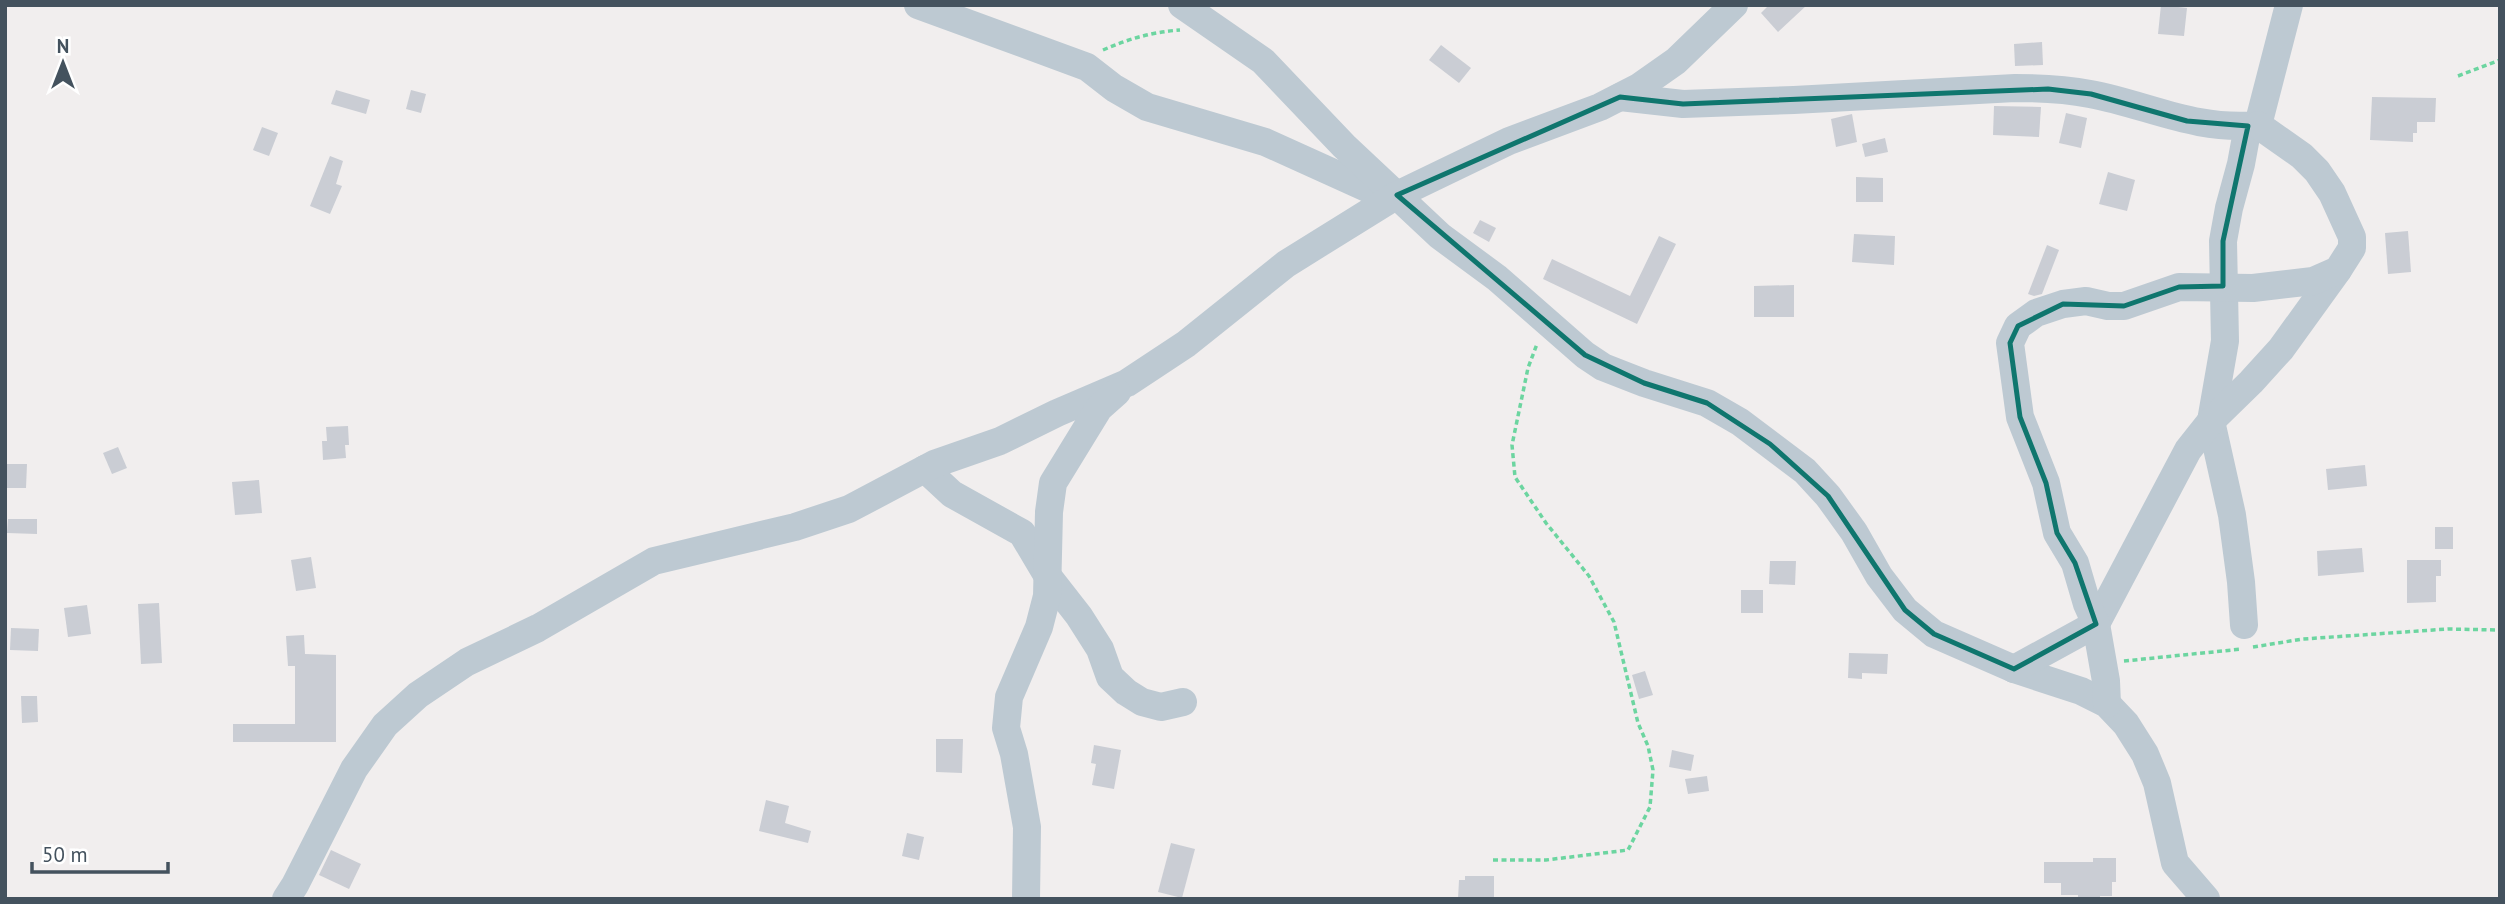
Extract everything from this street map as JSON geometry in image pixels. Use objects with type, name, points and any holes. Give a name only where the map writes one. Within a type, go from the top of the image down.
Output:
[{"type":"street","points":[[918,5],[1081,65],[1147,107],[1265,142],[1369,189],[1397,195]]},
{"type":"street","points":[[1181,5],[1263,61],[1344,146],[1440,236],[1545,318],[1585,355],[1603,367],[1707,403],[1740,422],[1805,471],[1828,496],[1854,532],[1879,576],[1905,610],[1934,634],[2014,669],[2081,691],[2107,704],[2126,724],[2145,754],[2157,783],[2175,863],[2206,899]]},
{"type":"street","points":[[1026,899],[1027,827],[1014,754],[1006,728],[1009,697],[1039,627],[1047,596],[1053,483],[1099,408],[1127,383],[1186,344],[1286,264],[1397,195],[1509,141],[1600,107],[1639,87],[1676,61],[1734,5]]},
{"type":"street","points":[[2244,625],[2232,515],[2211,421],[2225,341],[2223,241],[2241,164],[2289,5]]},
{"type":"street","points":[[1620,97],[1683,104],[2015,88],[2091,94],[2187,121],[2253,125],[2302,156],[2332,193],[2352,237],[2352,248],[2338,270],[2281,349],[2211,421],[2188,450],[2096,624],[2014,669]]},
{"type":"street","points":[[2107,704],[2106,681],[2096,624],[2075,563],[2057,533],[2046,483],[2020,417],[2010,343],[2018,326],[2036,313],[2063,304],[2086,301],[2124,306],[2179,287],[2253,288],[2313,281],[2338,270]]},
{"type":"street","points":[[286,899],[354,769],[384,725],[418,695],[467,663],[538,628],[654,561],[783,531],[838,513],[925,469],[1000,441],[1127,383]]},
{"type":"street","points":[[925,469],[952,494],[1023,533],[1047,575],[1079,616],[1100,649],[1110,677],[1142,702],[1161,707],[1183,702]]},
{"type":"path","points":[[1081,65],[1101,51],[1130,38],[1158,32],[1212,27]]},
{"type":"path","points":[[2458,76],[2500,60]]},
{"type":"path","points":[[1493,860],[1546,860],[1628,850],[1650,807],[1653,771],[1648,746],[1638,723],[1614,622],[1589,576],[1546,523],[1515,477],[1512,445],[1528,368],[1545,318]]},
{"type":"path","points":[[2115,662],[2151,660],[2303,639],[2448,629],[2500,630]]},
{"type":"highlighted area","points":[[2048,89],[2091,94],[2187,121],[2248,126],[2223,241],[2223,286],[2179,287],[2124,306],[2063,304],[2018,326],[2010,343],[2020,417],[2046,483],[2057,533],[2075,563],[2096,624],[2014,669],[1934,634],[1905,610],[1828,496],[1770,444],[1707,403],[1644,383],[1585,355],[1397,195],[1620,97],[1683,104]]},
{"type":"building","points":[[1769,5],[1807,5],[1778,32],[1761,13]]},
{"type":"building","points":[[2161,5],[2187,8],[2184,36],[2158,34]]},
{"type":"building","points":[[2042,42],[2043,65],[2015,66],[2014,44]]},
{"type":"building","points":[[1441,45],[1471,68],[1459,83],[1429,60]]},
{"type":"building","points":[[336,90],[370,100],[366,114],[331,104]]},
{"type":"building","points":[[411,90],[426,94],[421,113],[406,109]]},
{"type":"building","points":[[2372,97],[2436,98],[2435,122],[2417,122],[2417,133],[2413,133],[2413,142],[2370,140]]},
{"type":"building","points":[[1994,106],[2041,107],[2039,137],[1993,135]]},
{"type":"building","points":[[2066,113],[2087,118],[2081,148],[2059,143]]},
{"type":"building","points":[[1852,114],[1857,142],[1836,147],[1831,119]]},
{"type":"building","points":[[262,127],[278,133],[269,156],[253,150]]},
{"type":"building","points":[[1885,138],[1888,152],[1865,157],[1862,144]]},
{"type":"building","points":[[330,156],[343,161],[336,184],[342,186],[330,214],[310,206]]},
{"type":"building","points":[[2108,172],[2135,180],[2127,211],[2099,204]]},
{"type":"building","points":[[1856,177],[1883,178],[1883,202],[1856,202]]},
{"type":"building","points":[[1480,220],[1496,228],[1489,242],[1473,233]]},
{"type":"building","points":[[2408,231],[2411,272],[2388,274],[2385,233]]},
{"type":"building","points":[[1854,234],[1895,236],[1894,265],[1852,262]]},
{"type":"building","points":[[1659,236],[1676,244],[1637,324],[1543,279],[1552,259],[1630,296]]},
{"type":"building","points":[[2047,245],[2059,250],[2042,294],[2034,296],[2028,294]]},
{"type":"building","points":[[1794,285],[1794,317],[1754,317],[1754,286]]},
{"type":"building","points":[[348,426],[349,445],[345,445],[346,458],[323,460],[322,441],[327,441],[326,427]]},
{"type":"building","points":[[118,447],[127,468],[112,474],[103,453]]},
{"type":"building","points":[[6,464],[27,464],[26,488],[6,488]]},
{"type":"building","points":[[2365,465],[2367,486],[2328,490],[2326,469]]},
{"type":"building","points":[[259,480],[262,513],[235,515],[232,482]]},
{"type":"building","points":[[8,519],[37,519],[37,534],[7,533]]},
{"type":"building","points":[[2435,527],[2453,527],[2453,549],[2435,549]]},
{"type":"building","points":[[2362,548],[2364,572],[2318,576],[2317,551]]},
{"type":"building","points":[[311,557],[316,588],[296,591],[291,560]]},
{"type":"building","points":[[2407,560],[2441,560],[2441,576],[2436,576],[2436,602],[2407,603]]},
{"type":"building","points":[[1770,561],[1796,561],[1795,585],[1769,584]]},
{"type":"building","points":[[1741,590],[1763,590],[1763,613],[1741,613]]},
{"type":"building","points":[[159,603],[162,663],[141,664],[138,604]]},
{"type":"building","points":[[87,605],[91,634],[68,637],[64,608]]},
{"type":"building","points":[[11,628],[39,629],[38,651],[10,650]]},
{"type":"building","points":[[304,635],[305,654],[336,655],[336,742],[233,742],[233,724],[295,724],[295,666],[288,666],[286,636]]},
{"type":"building","points":[[1849,653],[1888,654],[1887,674],[1862,673],[1862,679],[1848,678]]},
{"type":"building","points":[[1645,671],[1653,695],[1639,699],[1632,675]]},
{"type":"building","points":[[21,696],[37,696],[38,722],[22,723]]},
{"type":"building","points":[[936,739],[963,739],[962,773],[936,772]]},
{"type":"building","points":[[1094,745],[1121,750],[1114,789],[1092,785],[1096,764],[1091,763]]},
{"type":"building","points":[[1672,750],[1694,755],[1691,771],[1669,767]]},
{"type":"building","points":[[1707,776],[1709,791],[1688,794],[1685,779]]},
{"type":"building","points":[[766,800],[789,806],[785,823],[811,831],[808,843],[759,831]]},
{"type":"building","points":[[907,833],[924,837],[919,860],[902,856]]},
{"type":"building","points":[[1171,843],[1195,849],[1182,898],[1158,892]]},
{"type":"building","points":[[331,850],[361,864],[349,889],[319,875]]},
{"type":"building","points":[[2093,858],[2116,858],[2116,882],[2112,882],[2112,896],[2078,899],[2078,895],[2061,895],[2061,883],[2044,883],[2044,862],[2093,862]]},
{"type":"building","points":[[1465,876],[1494,876],[1494,899],[1458,899],[1459,880],[1465,880]]}]
